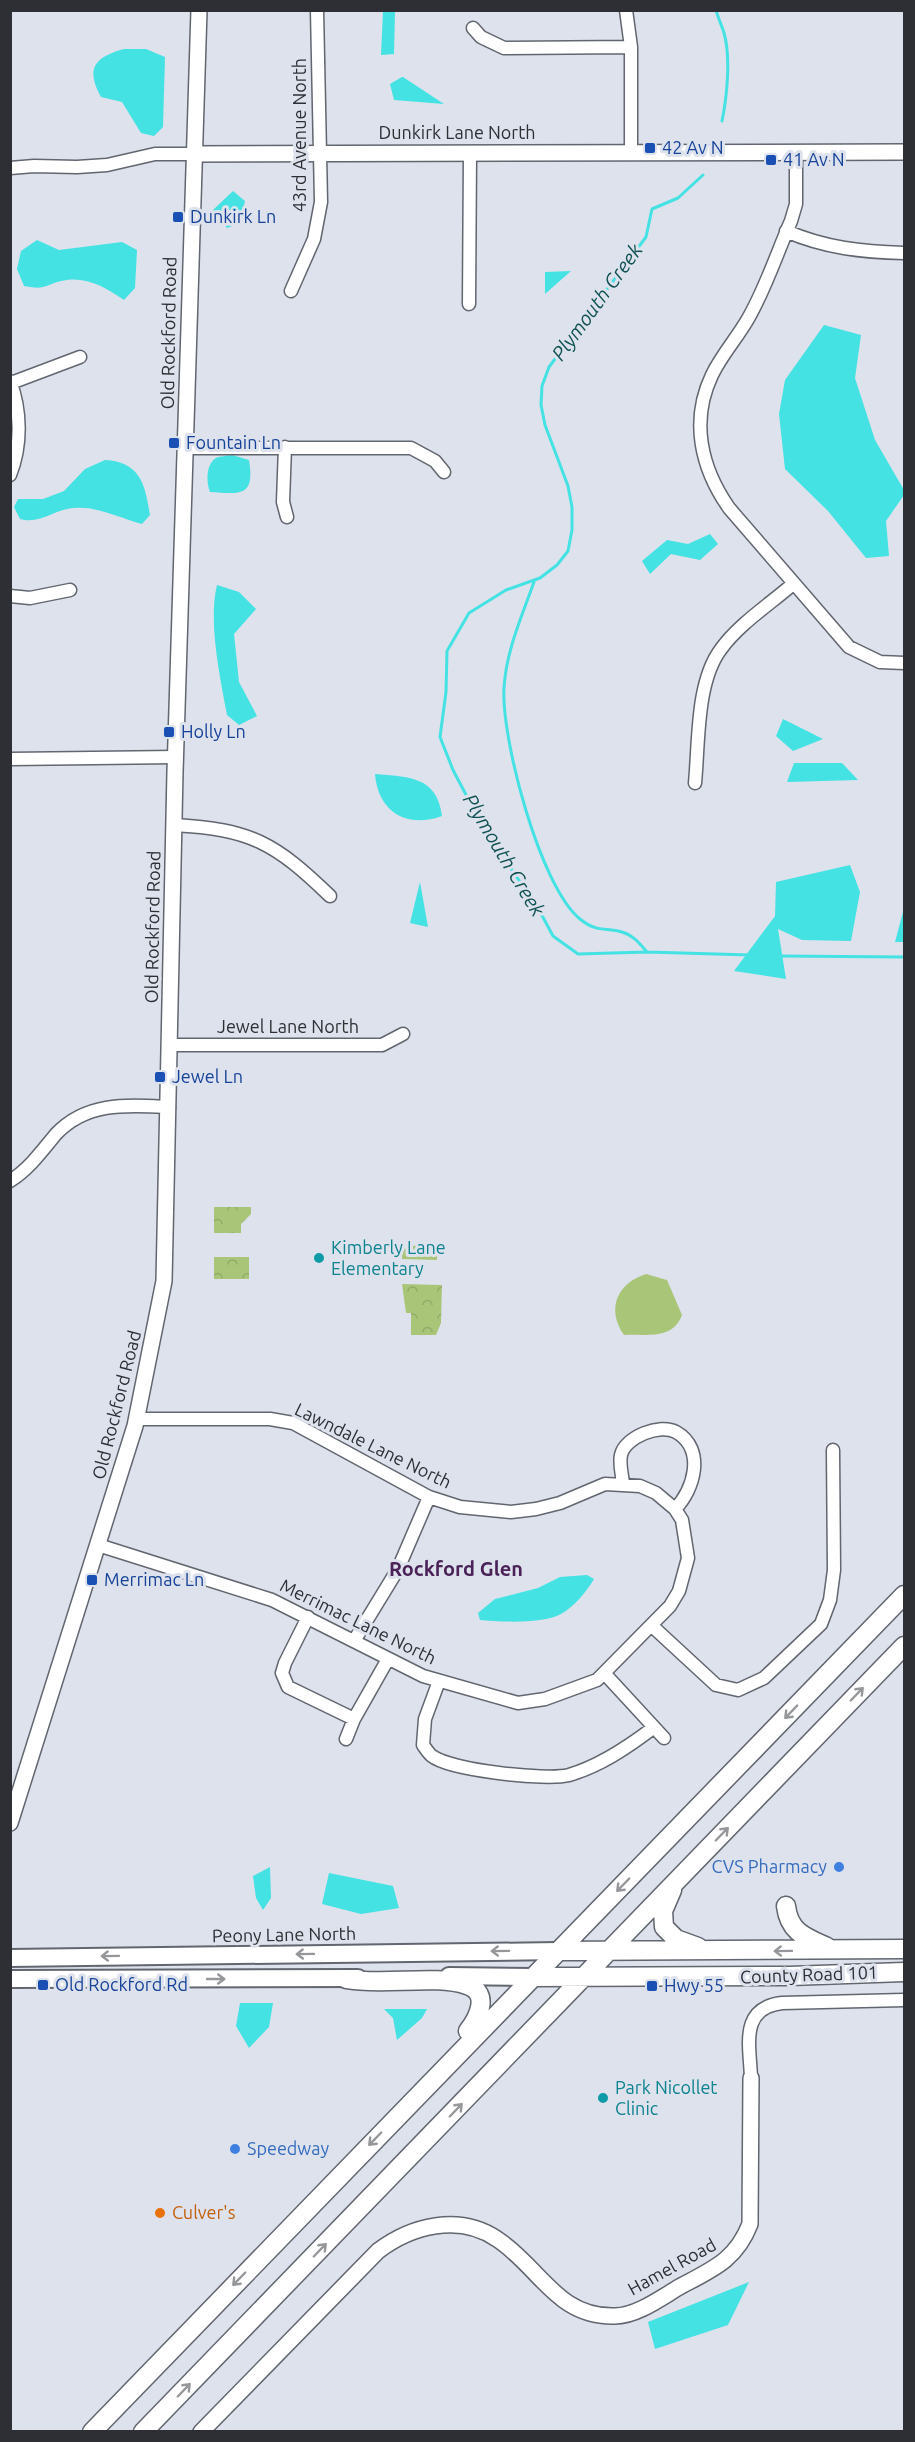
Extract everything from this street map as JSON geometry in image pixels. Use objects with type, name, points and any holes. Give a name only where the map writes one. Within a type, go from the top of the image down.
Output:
[{"type":"main road","points":[[92,2432],[904,1594]]},
{"type":"main road","points":[[143,2432],[904,1646]]},
{"type":"main road","points":[[677,1881],[663,1911],[664,1927],[676,1939],[708,1951]]},
{"type":"main road","points":[[786,1906],[787,1919],[794,1931],[834,1950]]},
{"type":"main road","name":"County Road 101","points":[[559,1951],[904,1949]]},
{"type":"main road","name":"Peony Lane North","points":[[10,1958],[559,1951]]},
{"type":"main road","name":"County Road 101","points":[[533,1977],[790,1976],[904,1972]]},
{"type":"main road","points":[[10,1979],[533,1977]]},
{"type":"main road","points":[[346,1979],[364,1983],[451,1982],[469,1985],[481,2002],[478,2019],[394,2120]]},
{"type":"street","name":"Old Rockford Road","points":[[10,1822],[137,1419],[164,1281],[170,1107],[174,825],[199,10]]},
{"type":"street","name":"43rd Avenue North","points":[[291,291],[319,221],[317,10]]},
{"type":"street","points":[[626,10],[631,47],[631,152]]},
{"type":"street","points":[[473,28],[481,37],[504,48],[631,47]]},
{"type":"street","points":[[796,152],[795,204],[749,318],[712,374],[704,397],[700,420],[700,444],[716,489],[793,584],[849,647],[880,662],[904,663]]},
{"type":"street","name":"Dunkirk Lane North","points":[[10,168],[106,165],[155,154],[904,152]]},
{"type":"street","points":[[469,304],[470,153]]},
{"type":"street","points":[[786,231],[825,246],[854,251],[904,253]]},
{"type":"street","points":[[10,475],[18,444],[19,420],[11,382],[80,357]]},
{"type":"street","points":[[285,447],[284,502],[287,517]]},
{"type":"street","points":[[186,448],[411,448],[435,461],[444,472]]},
{"type":"street","points":[[695,783],[704,693],[712,662],[733,636],[793,584]]},
{"type":"street","points":[[10,596],[30,598],[70,590]]},
{"type":"street","points":[[10,759],[176,757]]},
{"type":"street","points":[[174,825],[233,831],[273,846],[299,866],[330,896]]},
{"type":"street","name":"Jewel Lane North","points":[[171,1045],[382,1045],[403,1034]]},
{"type":"street","points":[[10,1181],[32,1162],[58,1132],[90,1111],[108,1106],[170,1107]]},
{"type":"street","name":"Lawndale Lane North","points":[[137,1419],[270,1419],[293,1423],[429,1497],[460,1507],[511,1512],[536,1509],[560,1503],[605,1484],[623,1483],[640,1486],[656,1493],[675,1509]]},
{"type":"street","points":[[623,1483],[621,1454],[628,1443],[661,1429],[676,1431],[687,1443],[694,1462],[693,1484],[686,1497],[675,1509],[686,1534],[688,1558],[686,1575],[670,1606],[651,1625],[716,1685],[738,1690],[764,1678],[821,1624],[830,1600],[834,1570],[833,1450]]},
{"type":"street","points":[[354,1641],[398,1569],[429,1497]]},
{"type":"street","name":"Merrimac Lane North","points":[[98,1545],[258,1595],[308,1617],[388,1659],[440,1681],[504,1700],[532,1703],[583,1686],[605,1674],[651,1625]]},
{"type":"street","points":[[308,1617],[282,1673],[288,1687],[354,1719]]},
{"type":"street","points":[[346,1739],[354,1719],[388,1659]]},
{"type":"street","points":[[605,1674],[664,1738]]},
{"type":"street","points":[[440,1681],[425,1719],[423,1745],[432,1756],[478,1770],[544,1777],[568,1775],[629,1746],[653,1728]]},
{"type":"street","name":"County Road 101","points":[[751,2078],[749,2029],[753,2019],[766,2006],[782,2003],[904,2000]]},
{"type":"street","name":"Hamel Road","points":[[201,2432],[378,2251],[397,2237],[418,2229],[448,2224],[469,2228],[497,2238],[573,2309],[593,2315],[618,2316],[642,2308],[727,2261],[745,2239],[750,2224],[751,2078]]},
{"type":"green space","points":[[214,1207],[251,1207],[251,1214],[241,1224],[241,1233],[214,1233]]},
{"type":"green space","points":[[437,1244],[437,1260],[402,1259],[402,1250],[416,1245]]},
{"type":"green space","points":[[214,1257],[249,1257],[249,1279],[214,1279]]},
{"type":"green space","points":[[646,1274],[667,1280],[682,1315],[678,1323],[666,1332],[650,1335],[624,1335],[616,1316],[617,1298],[628,1284]]},
{"type":"green space","points":[[402,1284],[442,1285],[441,1323],[436,1335],[411,1335],[411,1313],[406,1313]]},
{"type":"water","points":[[383,11],[395,11],[394,54],[381,55]]},
{"type":"water","points":[[124,49],[146,49],[165,57],[163,127],[154,136],[141,133],[122,102],[101,97],[96,87],[94,71],[96,65],[106,56]]},
{"type":"water","points":[[402,77],[444,104],[394,100],[390,84]]},
{"type":"water","points":[[233,191],[245,201],[240,223],[227,228],[213,210]]},
{"type":"water","points":[[37,240],[59,250],[122,242],[137,250],[135,288],[124,300],[86,281],[61,281],[40,287],[24,286],[17,269],[21,251]]},
{"type":"water","points":[[571,271],[545,294],[545,272]]},
{"type":"water","points":[[824,325],[861,335],[855,378],[875,440],[904,490],[904,495],[886,521],[889,556],[866,558],[828,511],[785,469],[779,414],[785,380]]},
{"type":"water","points":[[232,455],[249,460],[250,481],[247,487],[238,493],[210,492],[208,478],[210,464],[216,458]]},
{"type":"water","points":[[105,460],[127,465],[139,477],[146,494],[150,515],[142,524],[83,508],[67,509],[34,520],[20,519],[14,507],[18,499],[43,499],[64,491],[85,469]]},
{"type":"water","points":[[710,534],[718,544],[700,560],[671,554],[650,574],[642,561],[667,540],[688,544]]},
{"type":"water","points":[[217,585],[239,592],[256,609],[234,634],[239,682],[257,716],[239,725],[227,715],[218,667],[214,632]]},
{"type":"water","points":[[783,719],[823,739],[793,751],[776,736]]},
{"type":"water","points":[[794,763],[842,763],[858,780],[787,782]]},
{"type":"water","points":[[375,774],[410,778],[428,786],[439,803],[442,816],[417,820],[397,814],[382,798]]},
{"type":"water","points":[[850,865],[860,892],[851,941],[802,940],[778,929],[786,979],[734,971],[775,916],[776,882]]},
{"type":"water","points":[[420,882],[428,927],[410,923]]},
{"type":"water","points":[[904,908],[904,942],[895,942]]},
{"type":"water","points":[[587,1575],[594,1579],[591,1584],[575,1603],[561,1614],[533,1621],[480,1620],[478,1613],[495,1599],[538,1588],[560,1577]]},
{"type":"water","points":[[270,1867],[271,1898],[263,1910],[256,1898],[253,1876]]},
{"type":"water","points":[[329,1873],[393,1886],[399,1908],[361,1914],[322,1904]]},
{"type":"water","points":[[240,2003],[273,2003],[269,2027],[249,2048],[236,2026]]},
{"type":"water","points":[[384,2009],[427,2009],[422,2018],[397,2040],[393,2018]]},
{"type":"water","points":[[749,2282],[728,2325],[655,2349],[648,2322]]},
{"type":"waterway","name":"Plymouth Creek","points":[[716,10],[724,33],[728,65],[722,121]]},
{"type":"waterway","name":"Plymouth Creek","points":[[703,175],[678,198],[652,209],[646,237],[549,367],[542,386],[541,405],[545,425],[568,486],[572,507],[572,530],[568,551],[557,565],[540,578],[506,590],[469,613],[447,651],[446,692],[440,737],[453,770],[485,831],[538,908],[553,936],[578,954],[647,952],[750,955]]},
{"type":"waterway","name":"Plymouth Creek","points":[[534,582],[511,647],[504,688],[509,741],[526,810],[551,876],[565,902],[586,923],[597,928],[626,933],[647,952]]},
{"type":"waterway","name":"Plymouth Creek","points":[[780,956],[904,957]]},
{"type":"place","name":"42 Av N","points":[[650,148]]},
{"type":"place","name":"41 Av N","points":[[771,160]]},
{"type":"place","name":"Dunkirk Ln","points":[[178,217]]},
{"type":"place","name":"Fountain Ln","points":[[174,443]]},
{"type":"place","name":"Holly Ln","points":[[169,732]]},
{"type":"place","name":"Jewel Ln","points":[[160,1077]]},
{"type":"place","name":"Kimberly Lane Elementary","points":[[319,1258]]},
{"type":"place","name":"Merrimac Ln","points":[[92,1580]]},
{"type":"place","name":"CVS Pharmacy","points":[[839,1867]]},
{"type":"place","name":"Old Rockford Rd","points":[[43,1985]]},
{"type":"place","name":"Hwy 55","points":[[652,1986]]},
{"type":"place","name":"Park Nicollet Clinic","points":[[603,2098]]},
{"type":"place","name":"Speedway","points":[[235,2149]]},
{"type":"place","name":"Culver's","points":[[160,2213]]},
{"type":"district","name":"Rockford Glen","points":[[456,1569]]}]
